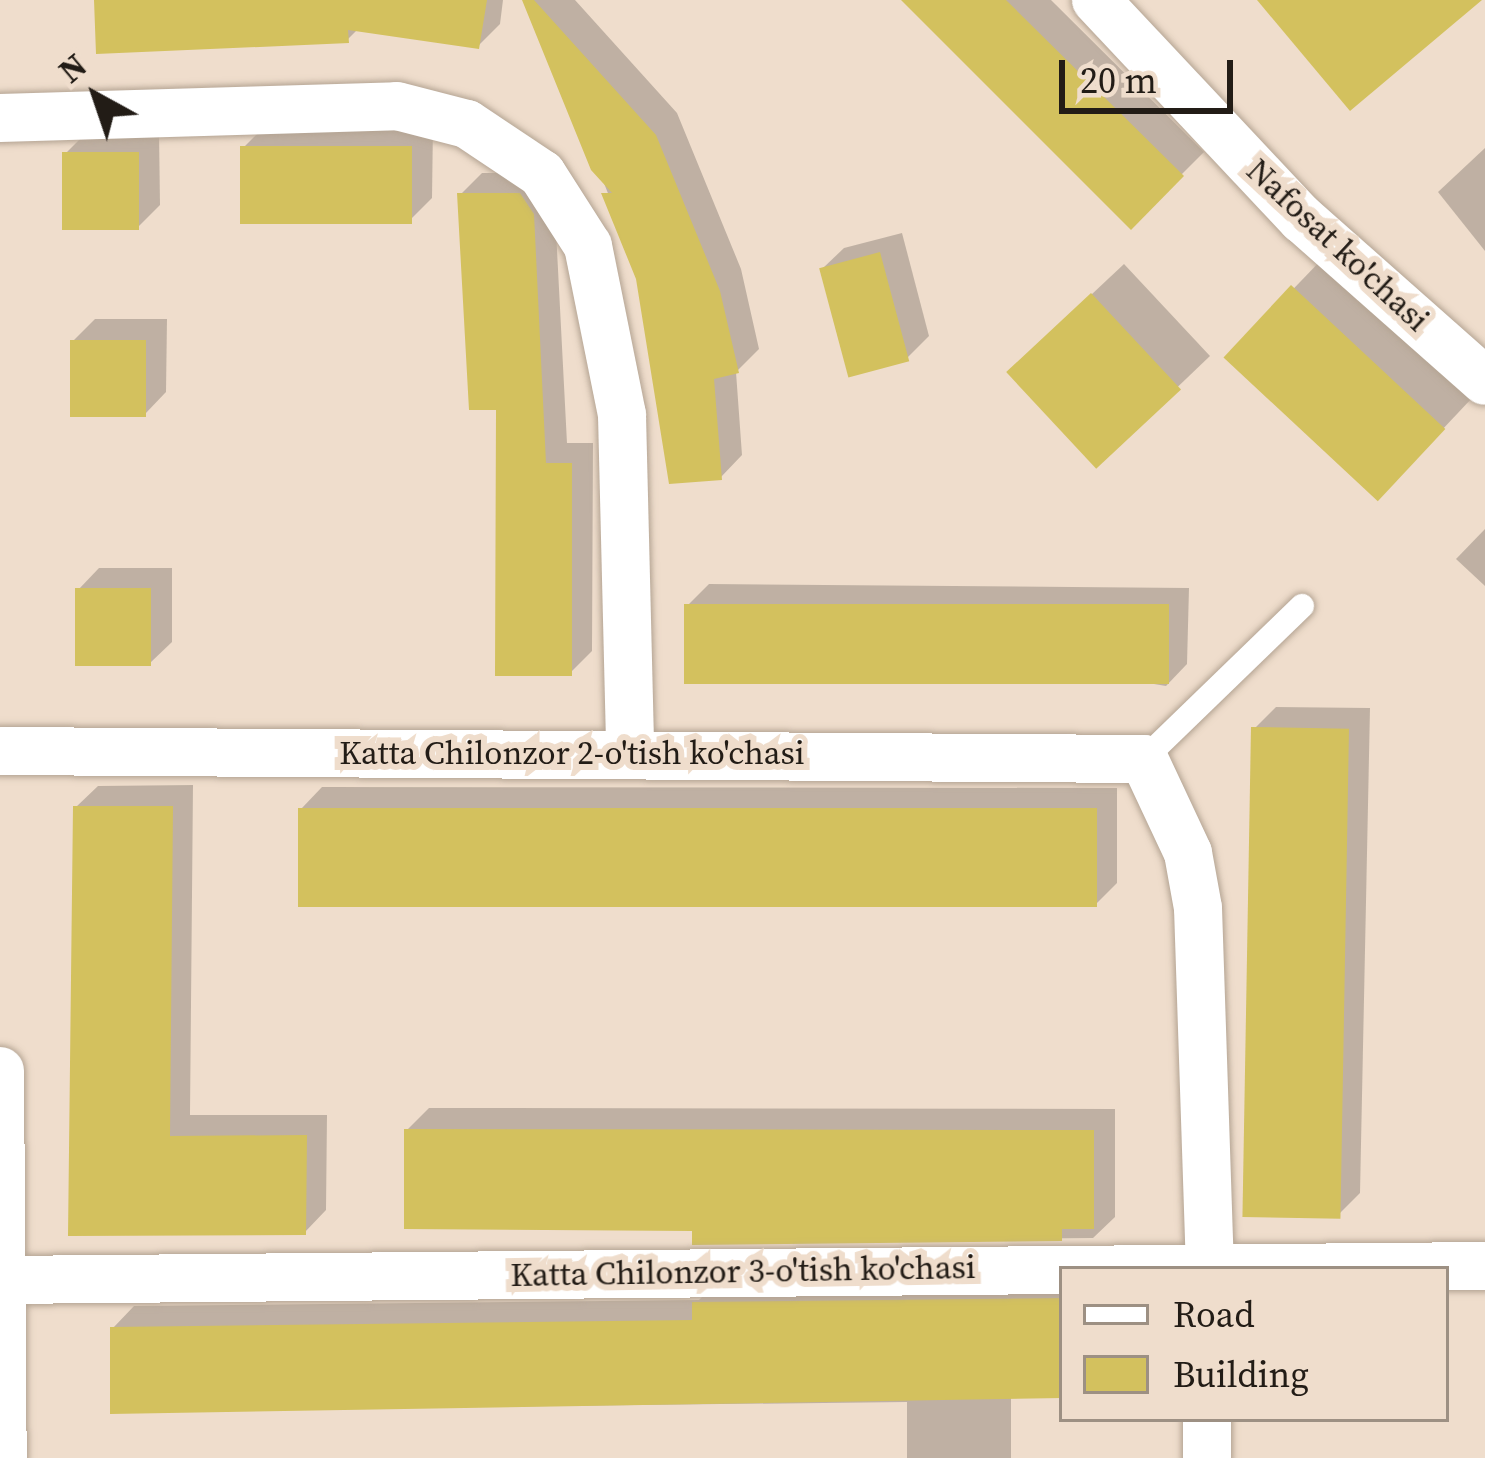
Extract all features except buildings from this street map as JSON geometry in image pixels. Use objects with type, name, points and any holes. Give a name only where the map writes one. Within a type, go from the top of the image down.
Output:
[{"type":"street","name":"Nafosat ko'chasi","points":[[1096,0],[1302,219],[1485,381]]},
{"type":"street","points":[[0,118],[397,106],[467,124],[542,174],[588,246],[622,415],[630,752]]},
{"type":"street","name":"Katta Chilonzor 2-o'tish ko'chasi","points":[[0,751],[1144,759]]},
{"type":"street","points":[[1144,759],[1188,854],[1198,908],[1210,1266]]},
{"type":"street","points":[[0,1072],[3,1458]]},
{"type":"street","name":"Katta Chilonzor 3-o'tish ko'chasi","points":[[1449,1266],[1485,1266]]},
{"type":"street","name":"Katta Chilonzor 3-o'tish ko'chasi","points":[[2,1280],[1059,1269]]},
{"type":"street","points":[[1207,1422],[1207,1458]]},
{"type":"lane","points":[[1144,759],[1302,606]]}]
